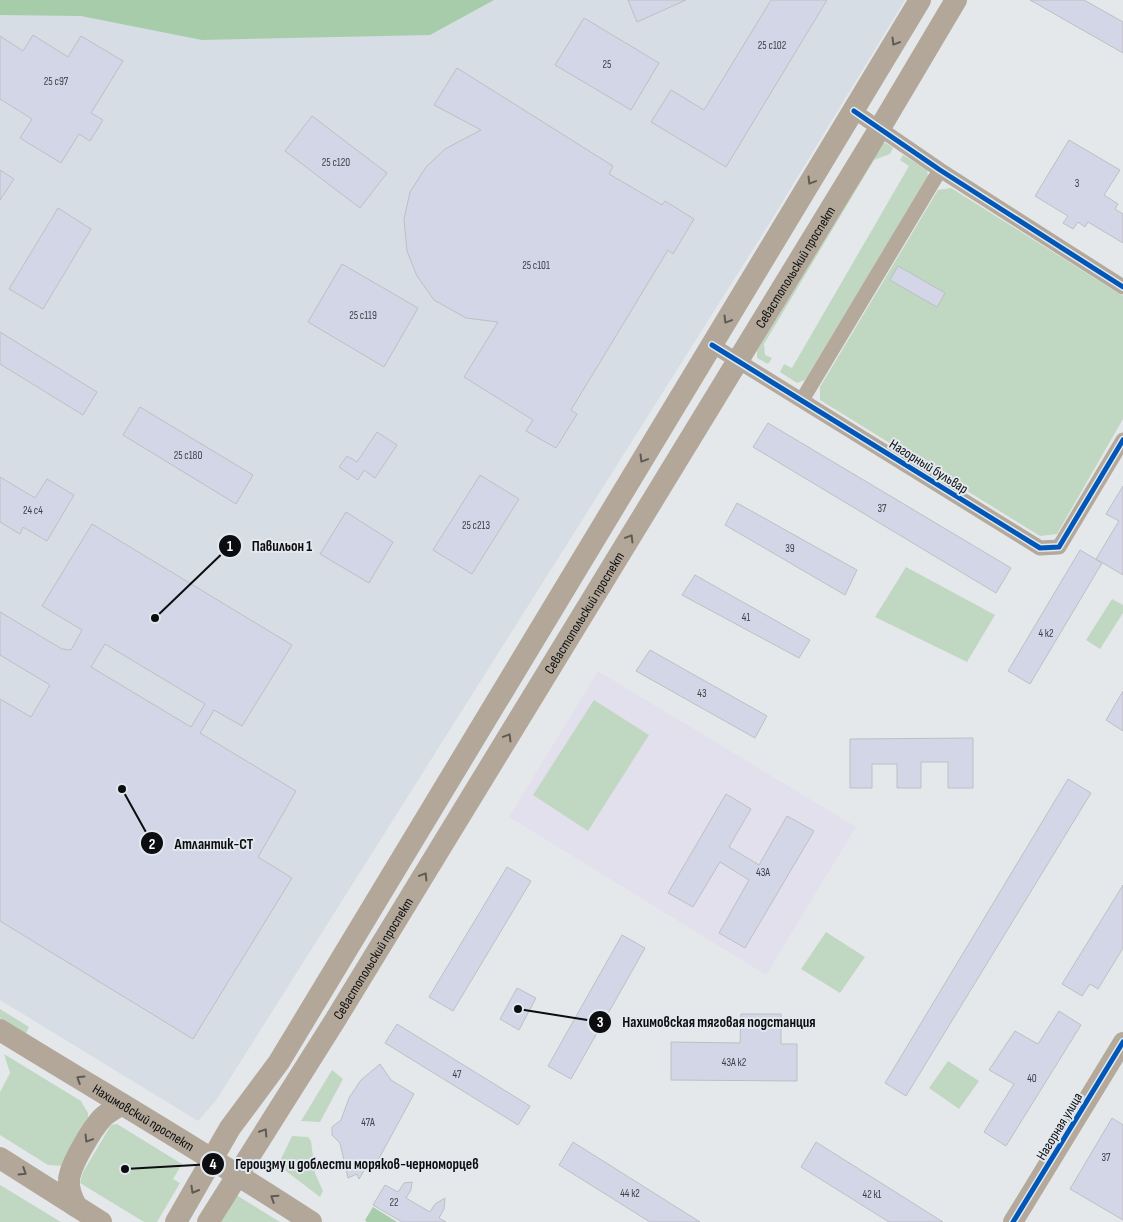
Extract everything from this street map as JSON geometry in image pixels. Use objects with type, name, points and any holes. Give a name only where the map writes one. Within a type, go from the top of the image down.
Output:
[{"type":"main road","name":"Севастопольский проспект","points":[[176,1222],[230,1128],[279,1062],[920,0]]},
{"type":"main road","name":"Севастопольский проспект","points":[[208,1222],[348,999],[880,128],[956,0]]},
{"type":"main road","name":"Нахимовский проспект","points":[[0,1030],[121,1105],[237,1173],[311,1222]]},
{"type":"main road","points":[[76,1206],[70,1192],[69,1179],[74,1164],[100,1120],[109,1111],[121,1105]]},
{"type":"main road","points":[[0,1158],[101,1222]]},
{"type":"street","points":[[854,110],[940,170],[1123,287]]},
{"type":"street","points":[[802,400],[940,170]]},
{"type":"street","name":"Нагорный бульвар","points":[[712,344],[1040,548],[1059,547],[1123,440]]},
{"type":"street","name":"Нагорный бульвар","points":[[1107,468],[1123,459]]},
{"type":"street","name":"Нагорная улица","points":[[1013,1222],[1123,1042]]},
{"type":"shaded area","points":[[0,0],[905,0],[769,224],[217,1099],[198,1121],[0,1000]]},
{"type":"shaded area","points":[[598,671],[856,827],[766,975],[509,817]]},
{"type":"green space","points":[[0,0],[494,0],[430,35],[202,40],[81,16],[0,15]]},
{"type":"green space","points":[[886,143],[893,148],[890,154],[874,160],[764,344],[765,355],[772,358],[768,364],[757,358],[757,351],[878,144]]},
{"type":"green space","points":[[903,155],[927,170],[928,177],[805,380],[797,383],[780,372],[784,364],[792,368],[909,166],[900,160]]},
{"type":"green space","points":[[951,188],[1123,296],[1123,419],[1057,534],[1040,536],[820,400],[820,387],[938,190]]},
{"type":"green space","points":[[906,567],[995,615],[967,662],[875,617]]},
{"type":"green space","points":[[1112,599],[1123,605],[1123,613],[1100,649],[1086,640]]},
{"type":"green space","points":[[594,700],[649,735],[588,831],[533,795]]},
{"type":"green space","points":[[826,932],[865,957],[840,993],[801,969]]},
{"type":"green space","points":[[0,1009],[29,1027],[25,1035],[0,1018]]},
{"type":"green space","points":[[4,1054],[81,1101],[88,1113],[88,1120],[63,1166],[48,1165],[0,1135],[0,1092],[10,1073]]},
{"type":"green space","points":[[948,1061],[979,1081],[959,1109],[929,1088]]},
{"type":"green space","points":[[332,1070],[343,1079],[320,1122],[301,1121]]},
{"type":"green space","points":[[117,1124],[182,1164],[173,1179],[180,1183],[157,1222],[144,1222],[80,1183],[83,1172],[111,1125]]},
{"type":"green space","points":[[292,1136],[308,1137],[311,1141],[315,1173],[323,1191],[320,1197],[282,1168],[281,1159]]},
{"type":"green space","points":[[0,1185],[61,1222],[0,1222]]},
{"type":"green space","points":[[233,1193],[280,1222],[215,1222]]},
{"type":"green space","points":[[373,1207],[397,1222],[367,1222],[365,1220]]},
{"type":"building","points":[[628,0],[686,0],[637,22]]},
{"type":"building","points":[[771,0],[827,0],[726,167],[651,122],[671,90],[704,110]]},
{"type":"building","points":[[1030,0],[1084,0],[1123,22],[1123,53]]},
{"type":"building","points":[[584,18],[659,63],[631,110],[555,65]]},
{"type":"building","points":[[33,35],[68,57],[81,36],[123,61],[91,113],[103,120],[90,141],[79,134],[61,163],[20,138],[32,119],[0,99],[0,36],[23,51]]},
{"type":"building","points":[[457,68],[613,166],[609,174],[662,205],[665,201],[694,219],[673,254],[668,250],[571,410],[577,414],[556,448],[526,431],[533,420],[464,377],[498,322],[466,318],[434,300],[417,276],[407,251],[404,219],[410,192],[426,167],[445,149],[481,130],[434,105]]},
{"type":"building","points":[[312,116],[387,173],[360,208],[285,151]]},
{"type":"building","points":[[1069,140],[1120,170],[1104,195],[1118,204],[1115,209],[1123,214],[1123,243],[1088,222],[1085,227],[1078,222],[1073,229],[1063,223],[1068,216],[1035,196]]},
{"type":"building","points":[[0,170],[14,179],[0,200]]},
{"type":"building","points":[[58,208],[91,229],[43,309],[9,289]]},
{"type":"building","points":[[342,264],[418,308],[384,367],[308,322]]},
{"type":"building","points":[[898,266],[945,293],[937,307],[890,280]]},
{"type":"building","points":[[0,332],[97,392],[83,415],[0,364]]},
{"type":"building","points":[[140,407],[253,475],[236,504],[123,435]]},
{"type":"building","points":[[768,423],[1011,568],[996,593],[753,447]]},
{"type":"building","points":[[377,432],[397,445],[375,478],[364,470],[358,480],[339,467],[347,456],[357,462]]},
{"type":"building","points":[[480,475],[519,499],[472,574],[433,550]]},
{"type":"building","points":[[0,477],[35,498],[47,479],[74,495],[47,541],[23,527],[20,534],[0,522]]},
{"type":"building","points":[[1123,486],[1123,575],[1096,559],[1119,521],[1106,514]]},
{"type":"building","points":[[737,503],[857,570],[845,595],[725,525]]},
{"type":"building","points":[[346,512],[393,542],[369,583],[320,554]]},
{"type":"building","points":[[92,524],[292,645],[242,726],[214,710],[200,733],[296,791],[258,857],[292,878],[193,1039],[0,921],[0,699],[31,717],[50,685],[0,655],[0,612],[62,649],[71,650],[82,630],[42,606]],"holes":[[[105,644],[205,704],[191,727],[91,667]]]},
{"type":"building","points":[[1080,550],[1102,563],[1030,684],[1008,671]]},
{"type":"building","points":[[695,575],[810,640],[799,658],[682,595]]},
{"type":"building","points":[[650,650],[767,716],[755,738],[636,671]]},
{"type":"building","points":[[1123,691],[1123,731],[1106,720]]},
{"type":"building","points":[[973,738],[973,788],[948,788],[948,762],[921,762],[921,788],[897,788],[897,764],[872,764],[872,788],[850,788],[850,739]]},
{"type":"building","points":[[1068,779],[1091,793],[906,1096],[885,1083]]},
{"type":"building","points":[[726,794],[751,809],[729,847],[759,865],[787,816],[814,831],[745,948],[719,933],[749,880],[720,862],[693,907],[668,893]]},
{"type":"building","points":[[507,867],[531,881],[453,1011],[429,997]]},
{"type":"building","points":[[1123,885],[1123,948],[1098,989],[1090,984],[1082,996],[1062,984]]},
{"type":"building","points":[[622,935],[645,948],[571,1079],[548,1066]]},
{"type":"building","points":[[517,988],[536,998],[519,1030],[500,1019]]},
{"type":"building","points":[[1059,1011],[1081,1025],[1006,1146],[984,1132],[1014,1084],[989,1070],[1015,1031],[1038,1044]]},
{"type":"building","points":[[741,1014],[781,1014],[781,1044],[797,1044],[797,1081],[671,1080],[671,1042],[740,1043]]},
{"type":"building","points":[[397,1024],[530,1106],[518,1125],[385,1043]]},
{"type":"building","points":[[380,1064],[391,1080],[414,1094],[377,1162],[371,1159],[359,1179],[357,1174],[348,1178],[340,1143],[332,1135],[332,1127],[341,1120],[349,1098],[361,1080]]},
{"type":"building","points":[[1112,1118],[1123,1125],[1123,1220],[1070,1189]]},
{"type":"building","points":[[573,1142],[700,1222],[650,1222],[559,1165]]},
{"type":"building","points":[[816,1142],[943,1222],[889,1222],[801,1167]]},
{"type":"building","points":[[412,1182],[411,1190],[406,1198],[430,1212],[435,1204],[445,1198],[444,1209],[439,1218],[446,1222],[402,1222],[373,1205],[385,1185],[398,1192],[404,1183]]},
{"type":"cycle path","points":[[854,111],[940,170],[1123,287]]},
{"type":"cycle path","points":[[712,345],[1040,548],[1059,547],[1123,440]]},
{"type":"cycle path","points":[[1013,1222],[1123,1042]]},
{"type":"place","name":"Павильон 1","points":[[155,618]]},
{"type":"place","name":"Атлантик-СТ","points":[[122,789]]},
{"type":"place","name":"Нахимовская тяговая подстанция","points":[[518,1009]]},
{"type":"place","name":"Героизму и доблести моряков-черноморцев","points":[[125,1169]]}]
